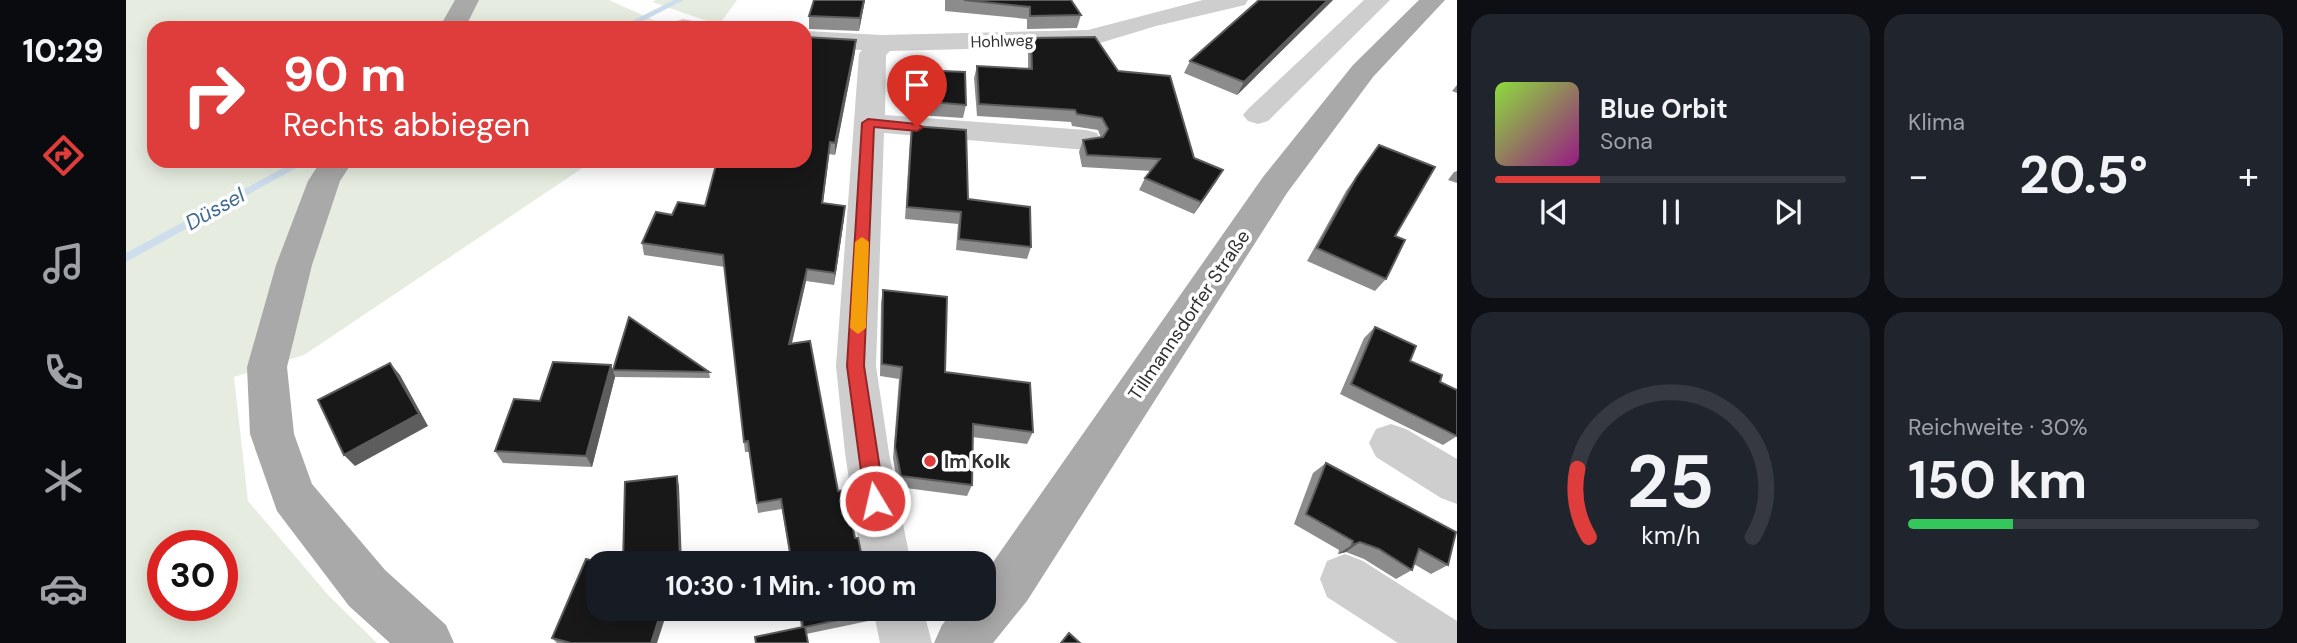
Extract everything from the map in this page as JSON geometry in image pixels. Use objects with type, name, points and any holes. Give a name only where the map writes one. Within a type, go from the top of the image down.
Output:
[{"type":"main road","points":[[456,21],[467,0]]},
{"type":"main road","name":"Tillmannsdorfer Straße","points":[[960,643],[1009,583],[1275,185],[1363,71],[1433,0]]},
{"type":"main road","points":[[330,171],[294,265],[267,367],[272,435],[293,496],[367,588],[428,643]]},
{"type":"street","name":"Hohlweg","points":[[812,39],[882,43],[1090,38],[1149,20],[1237,0]]},
{"type":"street","points":[[1258,115],[1378,0]]},
{"type":"street","points":[[882,43],[873,54],[856,366],[867,453],[885,551]]},
{"type":"street","points":[[868,123],[1086,140]]},
{"type":"street","points":[[1391,443],[1457,483]]},
{"type":"street","points":[[1345,579],[1444,643]]},
{"type":"street","points":[[901,621],[906,643]]},
{"type":"shaded area","points":[[126,0],[609,0],[656,21],[147,21],[147,168],[583,168],[304,355],[234,377],[248,501],[329,596],[377,643],[126,643]]},
{"type":"shaded area","points":[[737,0],[722,21],[707,21],[652,2]]},
{"type":"building","points":[[814,0],[864,0],[860,18],[809,16]]},
{"type":"building","points":[[964,0],[1071,0],[1081,15],[1030,16],[1030,7]]},
{"type":"building","points":[[1259,0],[1328,0],[1244,82],[1190,61]]},
{"type":"building","points":[[812,37],[856,40],[835,143],[830,142],[822,203],[845,206],[835,273],[807,269],[789,344],[810,341],[838,491],[845,490],[855,538],[858,538],[861,551],[790,551],[781,499],[757,503],[748,441],[744,442],[723,255],[642,243],[656,212],[672,215],[678,202],[705,206],[715,168],[812,168]]},
{"type":"building","points":[[1095,37],[1118,71],[1170,76],[1194,158],[1223,170],[1201,202],[1145,178],[1160,159],[1087,155],[1083,140],[1103,137],[1108,129],[1102,118],[1077,114],[1075,110],[979,104],[977,66],[1032,69],[1031,38]]},
{"type":"building","points":[[918,70],[965,72],[966,105],[919,101]]},
{"type":"building","points":[[912,126],[966,130],[968,199],[1030,207],[1031,247],[959,239],[961,212],[907,207]]},
{"type":"building","points":[[1379,145],[1435,167],[1395,236],[1405,240],[1386,279],[1317,248],[1356,178]]},
{"type":"building","points":[[883,290],[947,297],[945,372],[1030,383],[1033,432],[973,424],[972,485],[901,476],[895,447],[902,367],[882,364]]},
{"type":"building","points":[[629,317],[709,372],[613,370]]},
{"type":"building","points":[[1375,327],[1416,346],[1410,361],[1442,375],[1440,382],[1457,390],[1457,436],[1351,384]]},
{"type":"building","points":[[553,362],[611,365],[586,456],[495,451],[514,399],[540,401]]},
{"type":"building","points":[[390,363],[419,414],[344,455],[318,400]]},
{"type":"building","points":[[1326,463],[1456,532],[1448,565],[1419,549],[1412,570],[1379,549],[1360,542],[1352,545],[1353,541],[1306,514]]},
{"type":"building","points":[[677,476],[680,551],[623,551],[625,482]]},
{"type":"building","points":[[586,559],[586,621],[658,621],[651,643],[571,643],[552,638]]},
{"type":"building","points":[[802,621],[833,621],[805,627],[808,643],[756,643],[755,637],[803,627]]},
{"type":"building","points":[[1069,633],[1080,643],[1061,643]]},
{"type":"waterway","name":"Düssel","points":[[636,21],[680,0]]},
{"type":"waterway","name":"Düssel","points":[[126,258],[291,168]]},
{"type":"slow traffic","points":[[858,328],[862,242]]},
{"type":"place","name":"Im Kolk","points":[[930,461]]},
{"type":"route","points":[[875,501],[856,366],[868,123],[917,127]]}]
